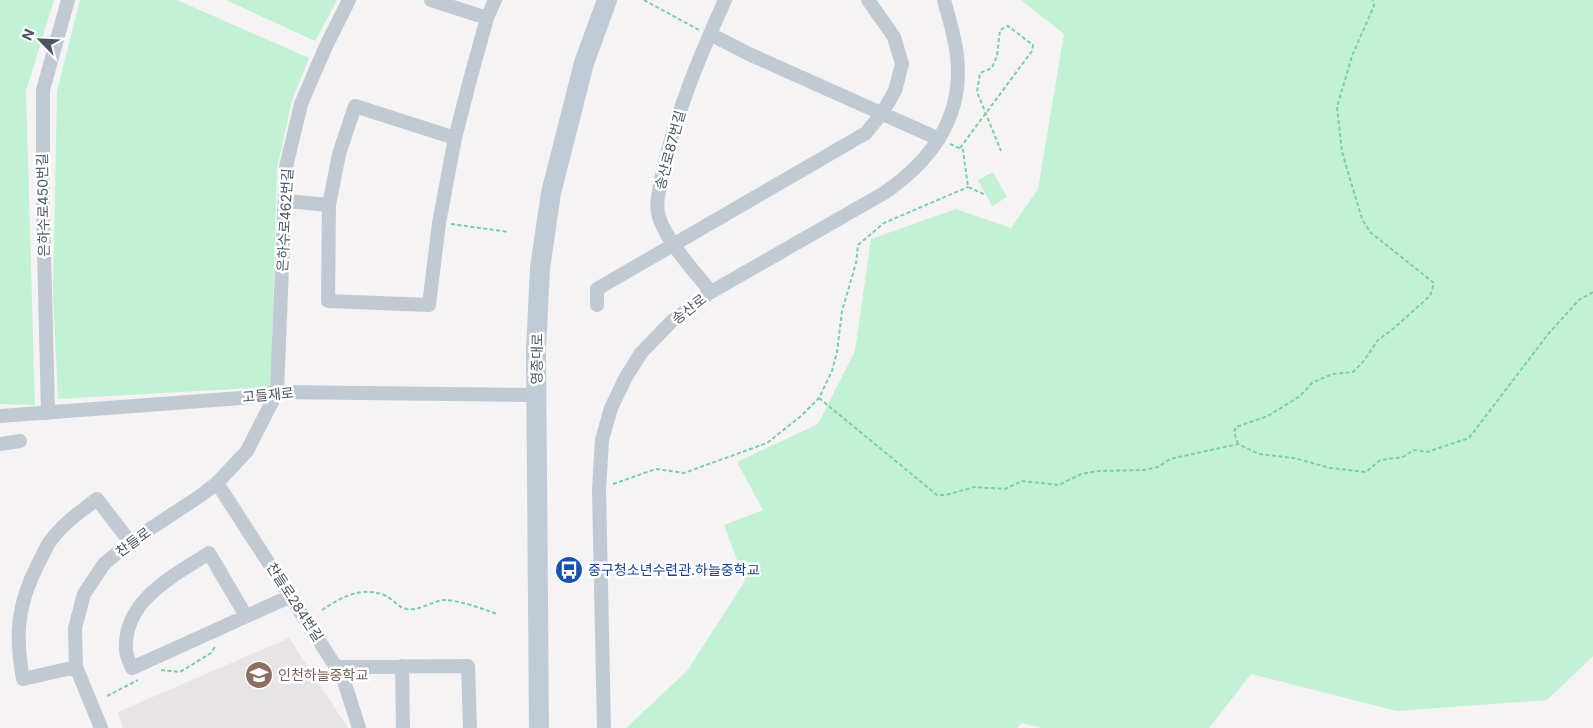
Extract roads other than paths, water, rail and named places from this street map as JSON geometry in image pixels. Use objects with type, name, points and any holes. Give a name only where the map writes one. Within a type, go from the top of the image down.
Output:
[{"type":"street","name":"은하수로450번길","points":[[48,413],[43,210],[43,90],[68,0]]},
{"type":"street","name":"은하수로462번길","points":[[277,392],[286,167],[301,104],[326,46],[350,0]]},
{"type":"street","points":[[431,0],[488,18]]},
{"type":"street","points":[[455,138],[355,106],[339,154],[329,205],[328,301],[429,305],[439,222],[455,138],[488,18],[495,0]]},
{"type":"street","name":"영종대로","points":[[539,728],[536,350],[540,268],[551,193],[584,63],[607,0]]},
{"type":"street","name":"송산로87번길","points":[[711,292],[674,245],[658,217],[657,200],[664,162],[706,33],[725,0]]},
{"type":"street","points":[[597,305],[597,289],[866,132],[882,113],[895,91],[902,64],[894,38],[868,0]]},
{"type":"street","name":"송산로","points":[[604,728],[599,489],[602,440],[611,408],[626,377],[641,353],[672,321],[711,292],[884,193],[905,179],[943,141],[952,114],[958,73],[958,57],[944,0]]},
{"type":"street","points":[[706,33],[943,141]]},
{"type":"street","points":[[286,201],[329,205]]},
{"type":"street","name":"고들재로","points":[[0,416],[240,398],[277,392],[537,395]]},
{"type":"street","name":"찬들로","points":[[101,728],[76,667],[75,628],[84,594],[104,564],[130,542],[217,483],[247,451],[277,392]]},
{"type":"street","points":[[0,444],[20,441]]},
{"type":"street","name":"찬들로284번길","points":[[217,483],[336,667],[344,681],[360,728]]},
{"type":"street","points":[[76,667],[23,679],[18,650],[20,612],[30,579],[49,543],[73,517],[97,499],[130,542]]},
{"type":"street","points":[[246,616],[209,554],[156,588],[143,600],[128,632],[126,651],[132,668],[291,596]]},
{"type":"street","points":[[402,666],[403,728]]},
{"type":"street","points":[[336,667],[468,666],[470,728]]},
{"type":"place","name":"중구청소년수련관.하늘중학교","points":[[569,570]]},
{"type":"place","name":"인천하늘중학교","points":[[259,675]]}]
